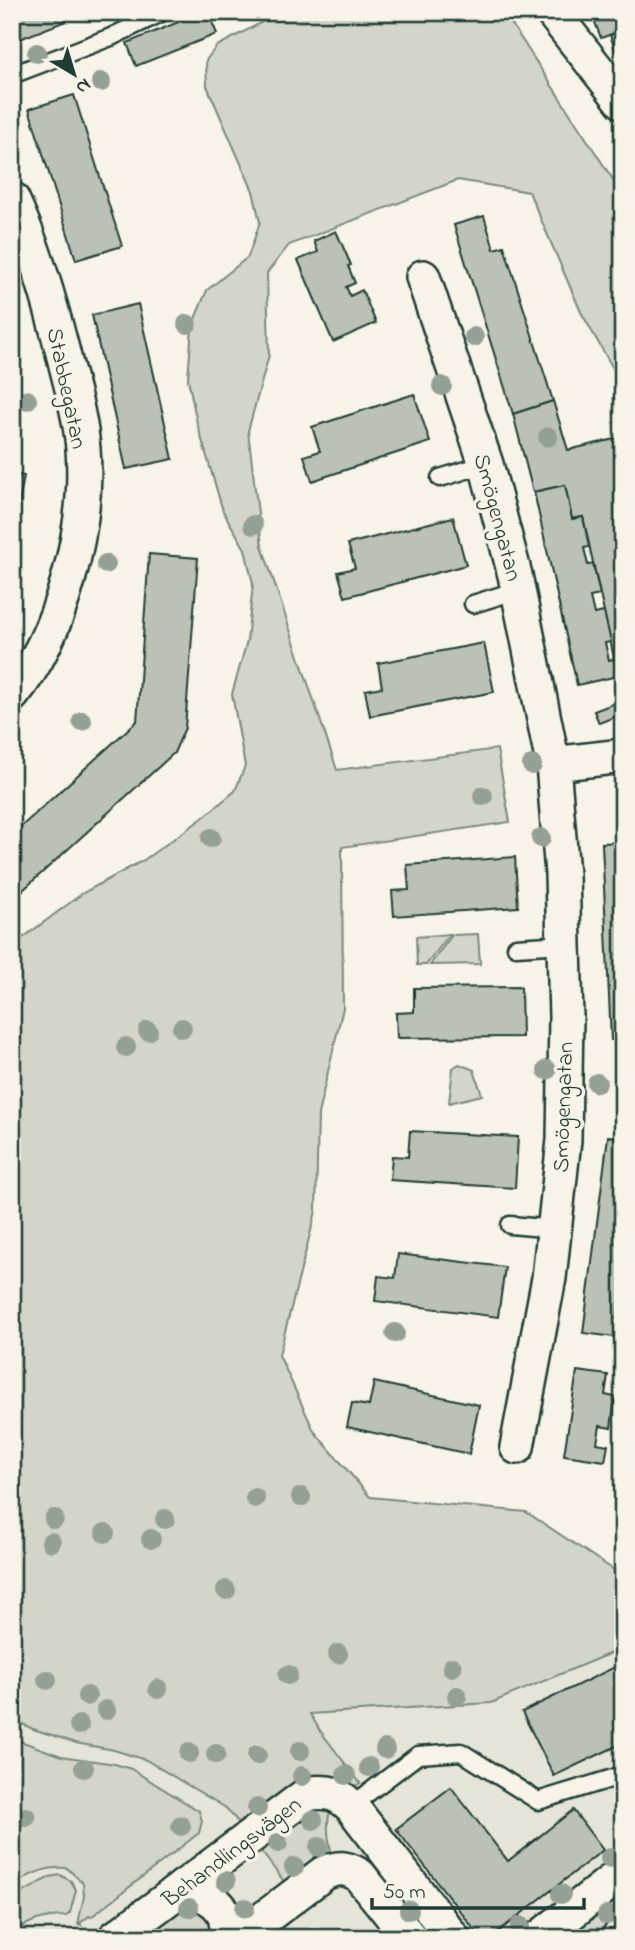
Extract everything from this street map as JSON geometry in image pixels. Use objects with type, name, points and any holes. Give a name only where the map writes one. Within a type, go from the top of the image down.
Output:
[{"type":"street","points":[[552,12],[623,102]]},
{"type":"street","name":"Stabbegatan","points":[[12,199],[26,228],[48,295],[78,413],[83,449],[78,534],[63,595],[38,654],[12,695]]},
{"type":"street","name":"Smögengatan","points":[[423,276],[486,464],[519,590],[553,764],[562,874],[566,1017],[564,1140],[550,1278],[517,1447]]},
{"type":"street","points":[[553,764],[623,755]]},
{"type":"street","name":"Behandlingsvägen","points":[[115,1938],[309,1793],[328,1791],[339,1795],[351,1806],[453,1938]]},
{"type":"street","points":[[345,1868],[346,1831],[351,1806]]},
{"type":"street","points":[[237,1938],[324,1873],[338,1867],[359,1875],[410,1938]]},
{"type":"street","points":[[539,1938],[623,1872]]},
{"type":"street","points":[[183,1887],[208,1894],[222,1908],[228,1929],[226,1938]]},
{"type":"street","points":[[618,1938],[623,1934]]},
{"type":"lane","points":[[12,75],[111,37],[163,12]]},
{"type":"lane","points":[[440,478],[486,464]]},
{"type":"lane","points":[[473,604],[519,590]]},
{"type":"lane","points":[[516,947],[564,944]]},
{"type":"lane","points":[[510,1225],[555,1229]]},
{"type":"lane","points":[[351,1806],[418,1755],[461,1752],[538,1801],[623,1775]]},
{"type":"shaded area","points":[[281,12],[506,12],[623,195],[623,380],[615,372],[581,312],[529,192],[458,180],[289,245],[267,273],[269,355],[248,431],[262,546],[337,770],[497,749],[510,822],[342,847],[343,1008],[318,1114],[316,1211],[279,1355],[314,1431],[370,1497],[526,1512],[614,1570],[623,1567],[623,1648],[491,1703],[310,1714],[360,1783],[352,1788],[337,1779],[318,1777],[296,1788],[244,1829],[226,1808],[146,1760],[114,1750],[76,1743],[12,1719],[12,946],[83,893],[144,860],[200,820],[235,791],[245,766],[232,694],[247,641],[253,584],[245,549],[223,511],[197,423],[188,379],[192,326],[207,290],[248,257],[260,222],[253,191],[207,86],[206,60],[217,46]]},
{"type":"shaded area","points":[[450,934],[426,965],[417,965],[416,937]]},
{"type":"shaded area","points":[[478,934],[480,964],[430,965],[452,935]]},
{"type":"shaded area","points":[[459,1064],[474,1070],[482,1095],[449,1103],[453,1068]]},
{"type":"shaded area","points":[[623,1648],[623,1938],[12,1938],[12,1695],[214,1721],[491,1703]]},
{"type":"shaded area","points":[[12,1738],[61,1756],[131,1769],[199,1811],[202,1821],[199,1833],[80,1923],[81,1925],[78,1924],[84,1896],[83,1883],[67,1868],[38,1872],[12,1887]]},
{"type":"shaded area","points":[[332,1804],[328,1829],[332,1854],[286,1884],[257,1846],[299,1810]]},
{"type":"shaded area","points":[[60,1875],[71,1881],[76,1890],[70,1913],[66,1916],[37,1920],[12,1933],[15,1927],[13,1922],[19,1916],[12,1908],[12,1899],[50,1877]]},
{"type":"shaded area","points":[[623,1886],[623,1923],[603,1938],[557,1938]]},
{"type":"shaded area","points":[[186,1899],[212,1911],[213,1938],[134,1938]]},
{"type":"building","points":[[12,12],[63,12],[66,21],[12,42]]},
{"type":"building","points":[[208,12],[217,34],[136,66],[127,43]]},
{"type":"building","points":[[591,12],[623,12],[623,30],[601,38]]},
{"type":"building","points":[[623,30],[623,65],[621,66],[610,35]]},
{"type":"building","points":[[74,95],[122,246],[76,260],[29,109]]},
{"type":"building","points":[[484,216],[494,249],[504,246],[553,401],[513,414],[454,225]]},
{"type":"building","points":[[336,231],[351,265],[348,266],[355,283],[346,287],[350,296],[362,290],[376,323],[333,342],[298,260],[318,252],[314,241]]},
{"type":"building","points":[[138,304],[173,459],[126,469],[92,315]]},
{"type":"building","points":[[414,394],[430,442],[312,481],[304,456],[320,451],[312,427]]},
{"type":"building","points":[[553,401],[568,450],[623,437],[623,675],[618,676],[583,517],[572,519],[565,485],[533,492],[513,414]]},
{"type":"building","points":[[12,474],[24,476],[12,543]]},
{"type":"building","points":[[565,485],[572,519],[583,517],[589,547],[584,548],[588,565],[593,564],[600,595],[590,597],[594,614],[604,612],[611,642],[605,643],[609,660],[614,659],[618,676],[577,685],[534,492]]},
{"type":"building","points":[[453,517],[466,565],[345,597],[338,572],[355,568],[348,544]]},
{"type":"building","points":[[149,554],[198,558],[185,728],[174,753],[12,900],[12,835],[137,721]]},
{"type":"building","points":[[484,643],[494,692],[370,716],[365,690],[382,687],[378,663]]},
{"type":"building","points":[[615,703],[620,715],[599,723],[594,711]]},
{"type":"building","points":[[623,842],[623,1039],[611,1040],[602,843]]},
{"type":"building","points":[[515,857],[518,907],[394,916],[392,891],[409,890],[407,865]]},
{"type":"building","points":[[521,987],[522,1037],[397,1038],[396,1013],[414,1012],[414,988]]},
{"type":"building","points":[[410,1131],[518,1137],[515,1188],[390,1180],[392,1156],[408,1157]]},
{"type":"building","points":[[608,1136],[623,1138],[623,1303],[619,1302],[617,1319],[623,1320],[623,1338],[583,1333]]},
{"type":"building","points":[[398,1254],[505,1267],[498,1317],[375,1301],[378,1276],[395,1278]]},
{"type":"building","points":[[577,1371],[608,1375],[605,1395],[615,1397],[611,1428],[600,1426],[597,1443],[608,1445],[605,1461],[564,1455]]},
{"type":"building","points":[[374,1382],[479,1405],[469,1454],[347,1427],[352,1403],[369,1406]]},
{"type":"building","points":[[623,1663],[623,1743],[554,1776],[522,1712]]},
{"type":"building","points":[[451,1787],[508,1861],[573,1810],[603,1850],[490,1938],[481,1938],[396,1829]]}]
